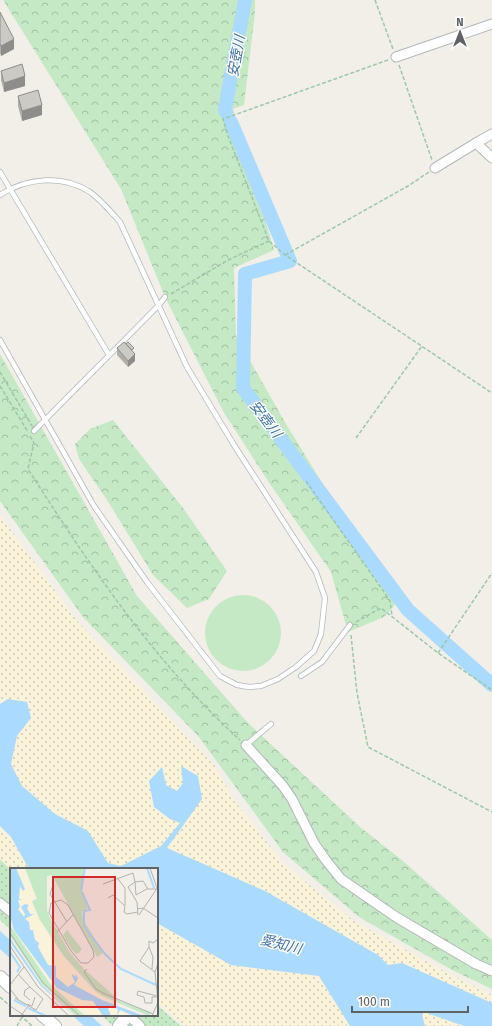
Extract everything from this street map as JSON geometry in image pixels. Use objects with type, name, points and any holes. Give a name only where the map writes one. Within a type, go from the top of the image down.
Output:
[{"type":"main road","points":[[0,977],[10,986]]},
{"type":"main road","points":[[43,1016],[55,1026]]},
{"type":"street","points":[[396,57],[492,24]]},
{"type":"street","points":[[435,168],[492,134]]},
{"type":"street","points":[[476,143],[492,158]]},
{"type":"street","points":[[246,745],[292,798],[314,843],[341,879],[396,917],[476,964],[492,970]]},
{"type":"street","points":[[0,903],[10,911]]},
{"type":"street","points":[[124,1020],[140,1026]]},
{"type":"lane","points":[[0,172],[109,355]]},
{"type":"lane","points":[[0,195],[10,189],[26,183],[63,181],[81,187],[90,193],[107,207],[120,222],[187,367],[234,445],[316,572],[325,598],[321,634],[314,651],[278,680],[261,686],[249,688],[237,685],[220,676],[147,582],[94,506],[0,340]]},
{"type":"lane","points":[[34,431],[159,305],[165,297]]},
{"type":"lane","points":[[301,676],[322,662],[350,625]]},
{"type":"lane","points":[[246,745],[272,724]]},
{"type":"path","points":[[285,255],[408,186],[435,168],[396,57],[374,0]]},
{"type":"path","points":[[396,57],[223,119],[228,136],[270,241],[285,255],[492,393]]},
{"type":"path","points":[[165,297],[228,260],[270,241]]},
{"type":"path","points":[[356,438],[422,346]]},
{"type":"path","points":[[0,372],[34,431]]},
{"type":"path","points":[[0,386],[34,443],[28,469],[89,562],[150,645],[212,714],[246,745]]},
{"type":"path","points":[[306,481],[390,601],[392,617]]},
{"type":"path","points":[[438,653],[492,573]]},
{"type":"path","points":[[492,690],[438,653],[381,608],[350,625],[357,693],[368,747],[492,812]]},
{"type":"path","points":[[0,997],[10,1006]]},
{"type":"path","points":[[17,1026],[22,1017],[32,1026]]},
{"type":"green space","points":[[3,0],[255,0],[255,12],[244,105],[233,109],[274,250],[234,268],[236,336],[286,424],[396,603],[384,617],[348,632],[331,572],[270,484],[223,411],[165,297],[121,189]]},
{"type":"green space","points":[[0,354],[137,596],[248,723],[360,827],[403,861],[492,940],[492,989],[452,970],[359,917],[283,852],[199,737],[83,617],[0,501]]},
{"type":"green space","points":[[113,420],[183,508],[227,571],[209,599],[187,608],[153,575],[109,503],[79,459],[75,444],[90,429]]},
{"type":"green space","points":[[243,595],[257,598],[270,606],[278,619],[281,633],[278,647],[270,660],[257,668],[243,671],[229,668],[216,660],[208,647],[205,633],[208,619],[216,606],[229,598]]},
{"type":"green space","points":[[0,859],[10,869],[10,929],[0,920]]},
{"type":"green space","points":[[158,1006],[181,1026],[113,1026],[102,1016],[158,1016]]},
{"type":"sand","points":[[0,515],[78,622],[215,766],[233,799],[284,864],[354,921],[451,975],[492,995],[492,1026],[185,1026],[158,1003],[158,868],[10,869],[0,859]]},
{"type":"water","name":"愛知川","points":[[8,699],[27,702],[31,718],[17,736],[11,764],[22,786],[55,814],[88,831],[108,863],[121,866],[161,846],[180,823],[170,819],[154,807],[149,781],[162,767],[166,785],[177,791],[183,783],[181,766],[198,776],[202,799],[167,848],[265,891],[378,955],[388,965],[402,963],[492,1003],[492,1026],[464,1026],[421,1011],[425,1026],[350,1026],[319,976],[231,965],[158,924],[158,868],[28,868],[11,837],[0,826],[0,704]]},
{"type":"water","points":[[0,931],[10,940],[10,958],[0,949]]},
{"type":"water","points":[[73,1016],[91,1016],[102,1026],[84,1026]]},
{"type":"building","points":[[0,12],[14,39],[1,46],[0,44]]},
{"type":"building","points":[[22,64],[25,76],[4,83],[1,71]]},
{"type":"building","points":[[38,90],[42,105],[22,111],[18,96]]},
{"type":"building","points":[[124,342],[135,354],[128,361],[117,348]]},
{"type":"building","points":[[128,342],[134,348],[132,350],[126,344]]},
{"type":"waterway","name":"安壺川","points":[[226,112],[225,109],[245,0]]},
{"type":"waterway","name":"安壺川","points":[[231,122],[290,261],[245,274],[243,388],[408,610],[492,685]]}]
